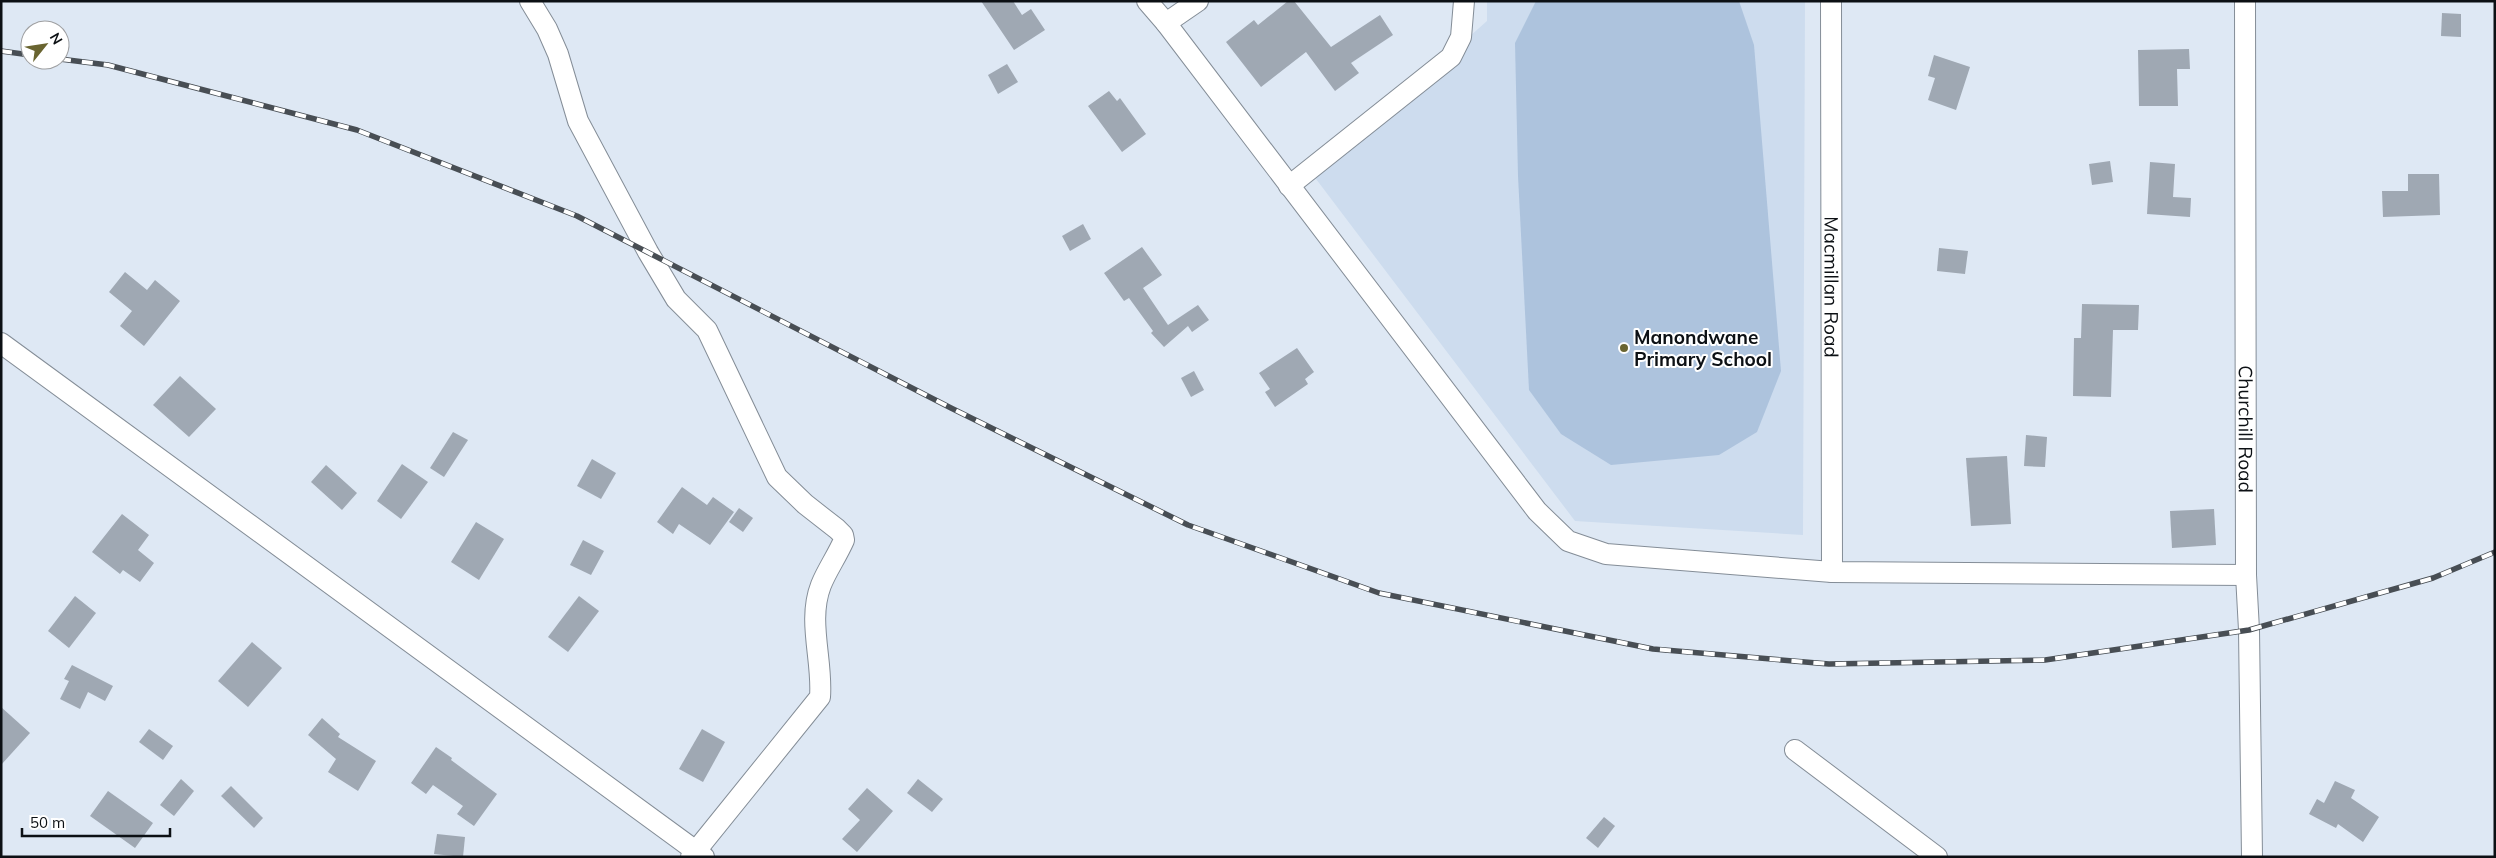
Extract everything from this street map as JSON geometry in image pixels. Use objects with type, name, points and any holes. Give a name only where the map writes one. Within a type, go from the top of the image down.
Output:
[{"type":"street","points":[[1,343],[697,855],[820,697],[821,669],[815,621],[820,586],[844,540],[843,535],[837,529],[805,504],[777,477],[707,330],[676,299],[648,252],[578,121],[558,54],[547,29],[530,1]]},
{"type":"street","points":[[1147,1],[1166,23],[1537,511],[1568,541],[1606,554],[1832,572],[2246,575]]},
{"type":"street","points":[[1166,23],[1198,1]]},
{"type":"street","points":[[1289,186],[1451,58],[1460,37],[1464,1]]},
{"type":"street","name":"Macmillan Road","points":[[1831,1],[1832,572]]},
{"type":"street","name":"Churchill Road","points":[[2244,1],[2246,575],[2249,630],[2252,857]]},
{"type":"street","points":[[1795,750],[1937,857]]},
{"type":"shaded area","name":"Manondwane Primary School","points":[[1487,1],[1805,1],[1803,535],[1575,521],[1313,175],[1487,21]]},
{"type":"shaded area","points":[[1536,1],[1739,1],[1754,45],[1781,371],[1757,432],[1719,455],[1611,465],[1561,434],[1529,390],[1518,176],[1515,43]]},
{"type":"building","points":[[981,1],[1013,1],[1022,15],[1031,9],[1045,30],[1014,50]]},
{"type":"building","points":[[1288,1],[1294,1],[1331,47],[1380,15],[1393,35],[1351,63],[1359,73],[1335,91],[1306,52],[1261,87],[1226,42],[1254,20],[1258,25]]},
{"type":"building","points":[[2442,13],[2461,14],[2461,37],[2441,36]]},
{"type":"building","points":[[2189,49],[2190,69],[2177,69],[2178,106],[2139,106],[2138,50]]},
{"type":"building","points":[[1934,55],[1970,67],[1956,110],[1928,100],[1935,78],[1928,76]]},
{"type":"building","points":[[1007,64],[1018,82],[998,94],[988,75]]},
{"type":"building","points":[[1109,91],[1117,101],[1120,98],[1146,134],[1122,152],[1088,106]]},
{"type":"building","points":[[2110,161],[2113,182],[2092,185],[2089,164]]},
{"type":"building","points":[[2150,162],[2175,164],[2173,197],[2191,198],[2190,217],[2147,214]]},
{"type":"building","points":[[2408,174],[2439,174],[2440,215],[2383,217],[2382,191],[2408,191]]},
{"type":"building","points":[[1083,224],[1091,239],[1070,251],[1062,236]]},
{"type":"building","points":[[1142,247],[1162,275],[1143,288],[1168,325],[1198,305],[1209,320],[1192,332],[1188,326],[1164,347],[1151,333],[1153,331],[1129,298],[1124,301],[1104,273]]},
{"type":"building","points":[[1939,248],[1968,251],[1965,274],[1937,271]]},
{"type":"building","points":[[125,272],[147,290],[155,280],[180,301],[144,346],[120,326],[132,311],[109,292]]},
{"type":"building","points":[[2082,304],[2139,305],[2138,330],[2113,330],[2111,397],[2073,396],[2074,338],[2081,338]]},
{"type":"building","points":[[1297,348],[1314,372],[1305,379],[1308,384],[1275,407],[1265,392],[1270,389],[1259,373]]},
{"type":"building","points":[[1194,371],[1204,390],[1191,397],[1181,378]]},
{"type":"building","points":[[180,376],[216,409],[189,437],[153,405]]},
{"type":"building","points":[[453,432],[468,440],[444,477],[430,468]]},
{"type":"building","points":[[2026,435],[2047,437],[2045,467],[2024,466]]},
{"type":"building","points":[[2007,456],[2011,524],[1971,526],[1966,458]]},
{"type":"building","points":[[592,459],[616,473],[601,499],[577,486]]},
{"type":"building","points":[[402,464],[428,482],[401,519],[377,501]]},
{"type":"building","points":[[326,465],[357,493],[342,510],[311,482]]},
{"type":"building","points":[[682,487],[707,505],[713,497],[734,512],[710,545],[679,524],[673,534],[657,522]]},
{"type":"building","points":[[739,508],[753,518],[743,532],[729,522]]},
{"type":"building","points":[[2214,509],[2216,545],[2172,548],[2170,511]]},
{"type":"building","points":[[122,514],[149,535],[138,550],[154,563],[140,582],[123,570],[120,574],[92,552]]},
{"type":"building","points":[[476,522],[504,539],[479,580],[451,562]]},
{"type":"building","points":[[583,540],[604,551],[591,575],[570,565]]},
{"type":"building","points":[[75,596],[96,613],[69,648],[48,631]]},
{"type":"building","points":[[579,596],[599,611],[568,652],[548,637]]},
{"type":"building","points":[[252,642],[282,668],[248,707],[218,681]]},
{"type":"building","points":[[72,665],[113,686],[105,701],[88,692],[80,709],[60,699],[69,681],[64,679]]},
{"type":"building","points":[[1,707],[30,733],[1,765]]},
{"type":"building","points":[[322,718],[340,734],[338,737],[376,761],[358,791],[328,772],[336,759],[308,735]]},
{"type":"building","points":[[149,729],[173,746],[163,760],[139,742]]},
{"type":"building","points":[[702,729],[725,742],[703,782],[679,769]]},
{"type":"building","points":[[436,747],[497,794],[474,826],[457,814],[463,806],[433,785],[426,794],[411,783]]},
{"type":"building","points":[[181,779],[194,791],[174,816],[160,805]]},
{"type":"building","points":[[918,779],[943,799],[932,812],[907,793]]},
{"type":"building","points":[[2335,781],[2355,790],[2351,798],[2379,817],[2363,842],[2338,824],[2336,828],[2309,814],[2317,799],[2324,803]]},
{"type":"building","points":[[231,786],[263,818],[254,828],[221,796]]},
{"type":"building","points":[[867,788],[893,811],[857,852],[842,839],[860,820],[848,809]]},
{"type":"building","points":[[108,791],[153,823],[135,848],[90,816]]},
{"type":"building","points":[[1604,817],[1615,826],[1598,848],[1586,838]]},
{"type":"building","points":[[437,834],[465,837],[463,857],[434,854]]},
{"type":"railway","points":[[1,51],[20,54]]},
{"type":"railway","points":[[70,60],[108,65],[357,130],[577,216],[951,408],[1188,525],[1379,593],[1653,649],[1829,664],[2045,660],[2249,630],[2433,578],[2495,552]]},
{"type":"place","name":"Manondwane Primary School","points":[[1624,348]]}]
